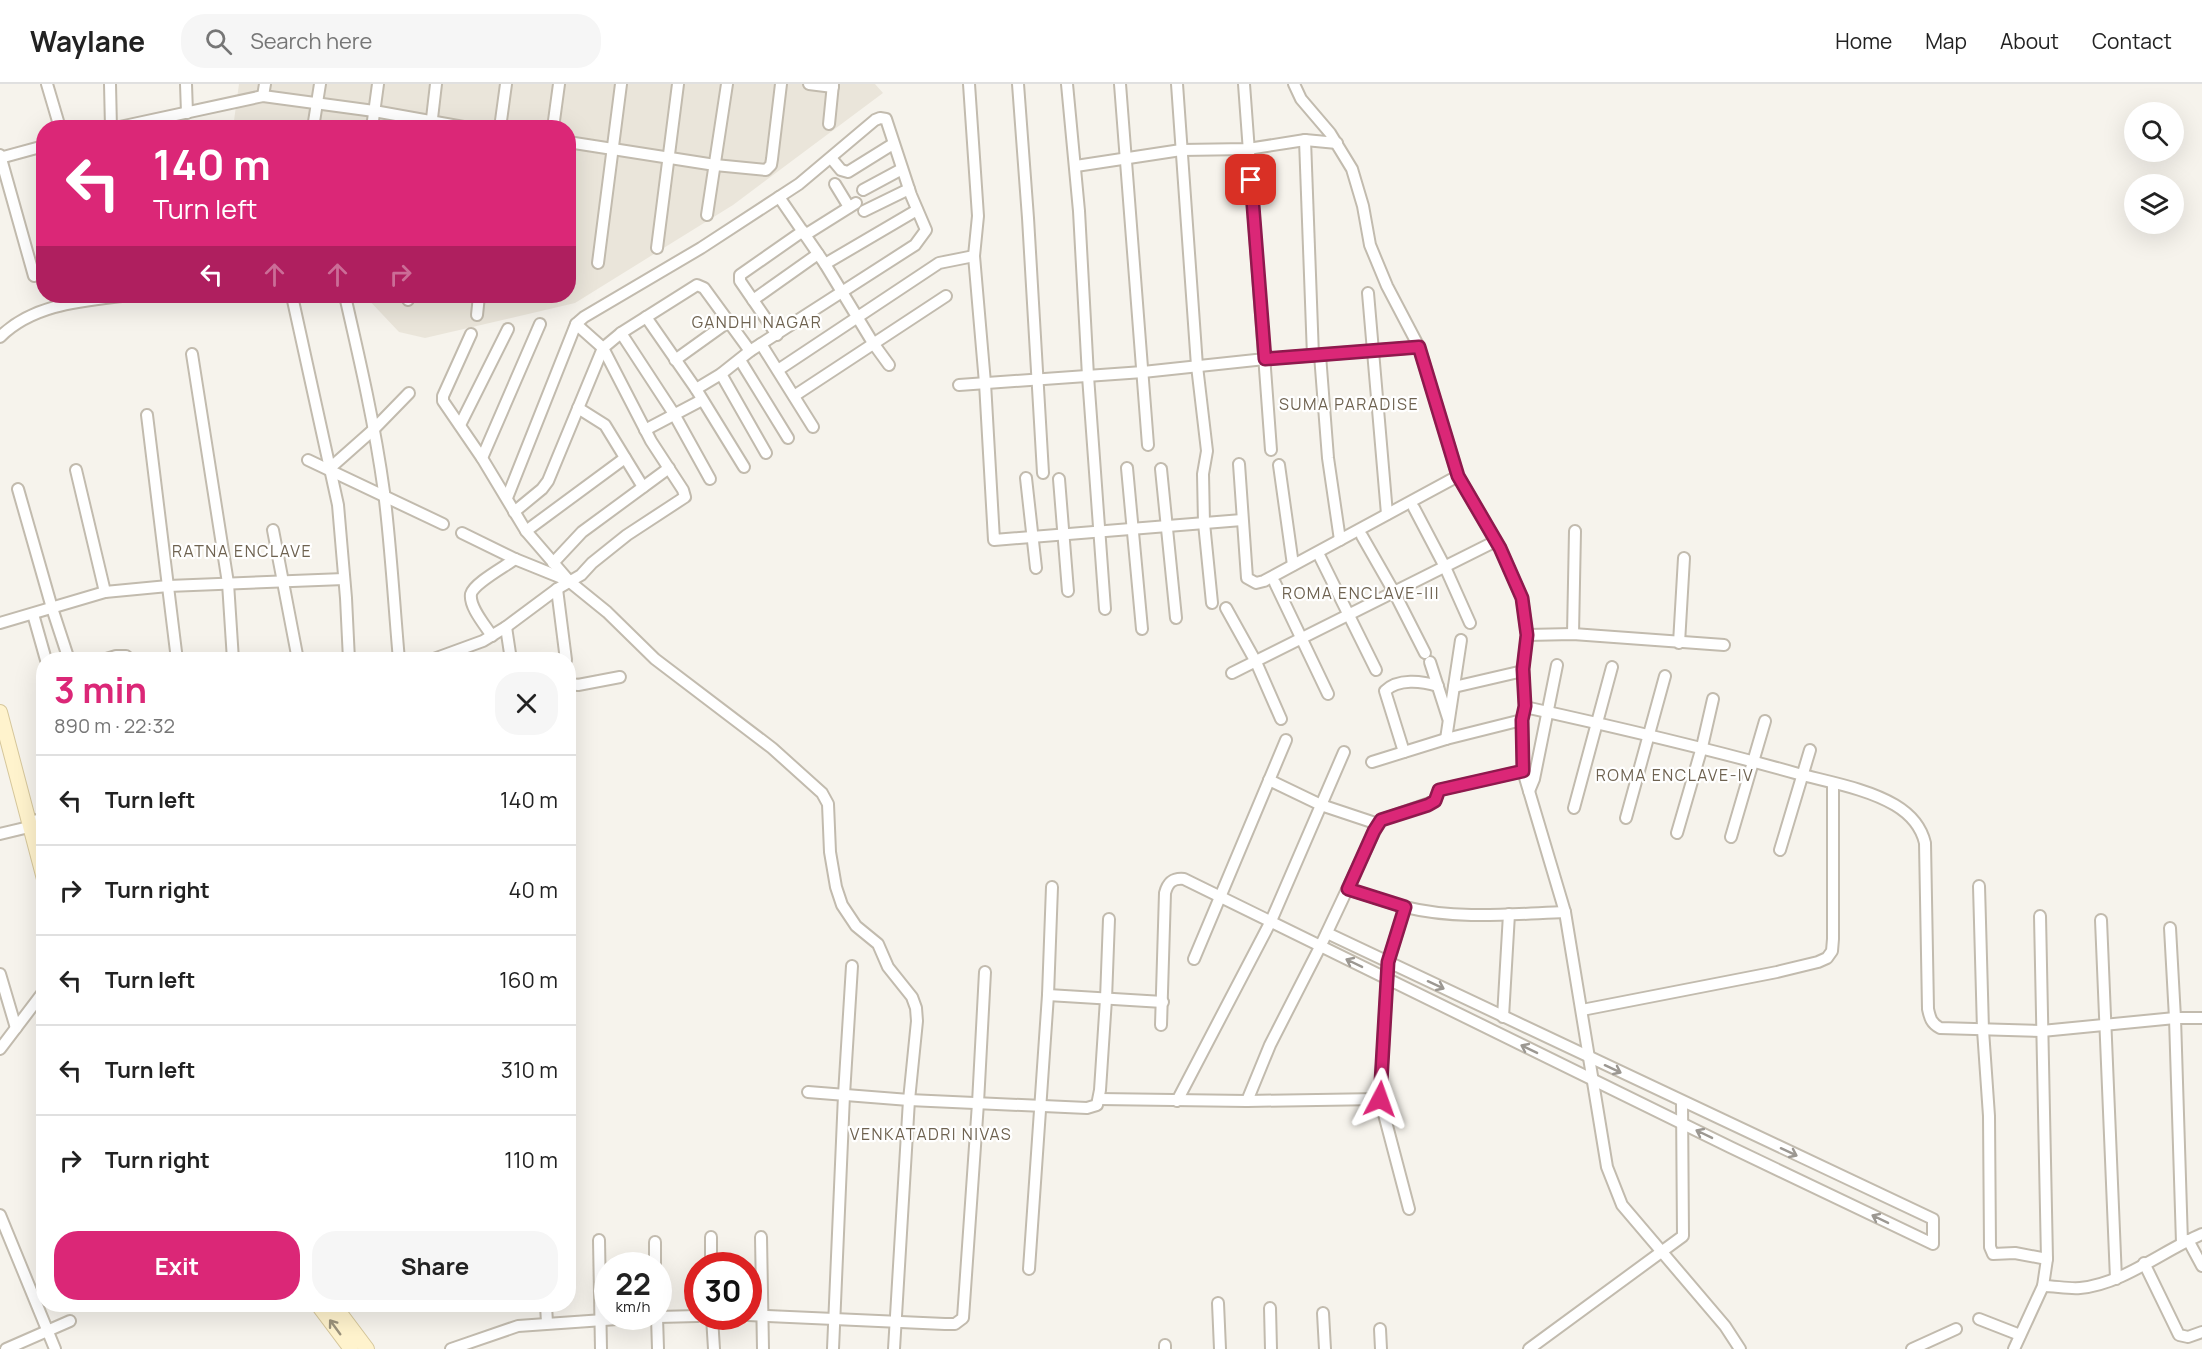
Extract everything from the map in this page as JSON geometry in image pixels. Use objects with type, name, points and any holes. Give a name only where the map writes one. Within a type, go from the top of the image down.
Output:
[{"type":"main road","points":[[0,712],[36,852]]},
{"type":"main road","points":[[323,1312],[351,1349]]},
{"type":"main road","points":[[339,1312],[366,1349]]},
{"type":"street","points":[[46,84],[57,120]]},
{"type":"street","points":[[110,84],[112,120]]},
{"type":"street","points":[[186,84],[187,113]]},
{"type":"street","points":[[263,96],[265,84]]},
{"type":"street","points":[[314,120],[320,84]]},
{"type":"street","points":[[373,120],[378,84]]},
{"type":"street","points":[[432,120],[436,84]]},
{"type":"street","points":[[501,120],[506,84]]},
{"type":"street","points":[[554,120],[559,84]]},
{"type":"street","points":[[598,263],[621,84]]},
{"type":"street","points":[[657,248],[678,84]]},
{"type":"street","points":[[707,215],[727,84]]},
{"type":"street","points":[[576,143],[715,165],[766,170],[772,159],[781,84]]},
{"type":"street","points":[[808,84],[833,86],[829,124]]},
{"type":"street","points":[[969,84],[978,216],[974,256],[985,383],[994,540],[1242,520]]},
{"type":"street","points":[[1018,84],[1043,473]]},
{"type":"street","points":[[1067,84],[1076,166],[1105,609]]},
{"type":"street","points":[[1120,84],[1148,445]]},
{"type":"street","points":[[1177,84],[1197,366],[1208,451],[1203,477],[1204,523],[1212,603]]},
{"type":"street","points":[[1244,84],[1271,450]]},
{"type":"street","points":[[1294,84],[1301,99],[1337,143],[1355,176],[1370,246],[1391,295],[1419,347],[1458,476],[1496,541],[1522,598],[1527,635],[1523,671],[1525,706],[1522,720],[1523,771],[1565,912],[1606,1167],[1622,1205],[1725,1326],[1740,1349]]},
{"type":"street","points":[[152,120],[263,96],[374,111],[413,120]]},
{"type":"street","points":[[507,498],[576,324],[593,311],[701,248],[799,184],[875,120],[886,119],[909,189],[926,230],[924,235],[915,244],[750,351],[721,374],[696,389]]},
{"type":"street","points":[[1076,166],[1182,150],[1248,148],[1305,140],[1337,143]]},
{"type":"street","points":[[1305,140],[1317,356],[1340,540]]},
{"type":"street","points":[[831,158],[841,170],[848,172],[893,144]]},
{"type":"street","points":[[34,276],[0,157],[36,148]]},
{"type":"street","points":[[863,189],[902,169]]},
{"type":"street","points":[[835,184],[857,207]]},
{"type":"street","points":[[777,335],[740,281],[740,275],[804,233],[857,207],[909,189]]},
{"type":"street","points":[[779,197],[889,365]]},
{"type":"street","points":[[825,264],[917,210]]},
{"type":"street","points":[[753,300],[818,254]]},
{"type":"street","points":[[778,370],[939,263],[974,256]]},
{"type":"street","points":[[514,512],[542,489],[548,481],[603,348],[621,333],[697,285],[704,288],[750,351]]},
{"type":"street","points":[[1368,293],[1388,514]]},
{"type":"street","points":[[794,396],[946,296]]},
{"type":"street","points":[[0,337],[26,319],[65,303]]},
{"type":"street","points":[[294,303],[338,505],[349,652]]},
{"type":"street","points":[[347,303],[374,430],[384,494],[392,561],[398,652]]},
{"type":"street","points":[[477,315],[478,303]]},
{"type":"street","points":[[646,317],[696,389],[744,467]]},
{"type":"street","points":[[675,360],[728,322]]},
{"type":"street","points":[[482,458],[540,324]]},
{"type":"street","points":[[468,652],[557,589],[581,575],[597,558],[627,535],[683,499],[685,494],[645,430],[603,348],[576,324]]},
{"type":"street","points":[[460,425],[508,329]]},
{"type":"street","points":[[621,333],[674,414],[710,479]]},
{"type":"street","points":[[471,334],[443,396],[443,401],[482,458],[526,531],[570,582],[607,612],[655,659],[772,748],[822,793],[828,804],[830,852],[836,887],[842,905],[856,926],[878,944],[888,967],[912,997],[916,1008],[916,1021],[894,1349]]},
{"type":"street","points":[[761,344],[813,427]]},
{"type":"street","points":[[959,385],[1143,372],[1265,359],[1419,347]]},
{"type":"street","points":[[192,354],[228,583],[232,652]]},
{"type":"street","points":[[740,360],[788,438]]},
{"type":"street","points":[[721,374],[766,453]]},
{"type":"street","points":[[330,469],[374,430],[409,393]]},
{"type":"street","points":[[645,430],[702,400]]},
{"type":"street","points":[[578,408],[605,425],[643,487]]},
{"type":"street","points":[[147,415],[176,652]]},
{"type":"street","points":[[526,531],[625,458]]},
{"type":"street","points":[[309,460],[443,524]]},
{"type":"street","points":[[1239,464],[1246,578],[1256,583],[1264,581],[1458,476]]},
{"type":"street","points":[[1279,465],[1293,565]]},
{"type":"street","points":[[554,563],[582,532],[669,468]]},
{"type":"street","points":[[1127,468],[1142,629]]},
{"type":"street","points":[[1161,469],[1176,618]]},
{"type":"street","points":[[76,470],[105,592]]},
{"type":"street","points":[[1026,478],[1036,568]]},
{"type":"street","points":[[1059,479],[1068,591]]},
{"type":"street","points":[[18,489],[66,652]]},
{"type":"street","points":[[1414,508],[1445,567],[1470,623]]},
{"type":"street","points":[[273,530],[296,652]]},
{"type":"street","points":[[1573,634],[1575,531]]},
{"type":"street","points":[[462,533],[570,582]]},
{"type":"street","points":[[1362,536],[1395,592],[1427,657],[1448,718]]},
{"type":"street","points":[[1232,673],[1496,541]]},
{"type":"street","points":[[1320,557],[1377,670]]},
{"type":"street","points":[[1679,643],[1684,558]]},
{"type":"street","points":[[492,636],[473,605],[471,595],[475,587],[515,559]]},
{"type":"street","points":[[0,623],[105,592],[168,586],[344,579]]},
{"type":"street","points":[[1275,583],[1328,694]]},
{"type":"street","points":[[557,589],[565,652]]},
{"type":"street","points":[[1227,608],[1256,662],[1281,719]]},
{"type":"street","points":[[33,614],[44,652]]},
{"type":"street","points":[[506,627],[510,652]]},
{"type":"street","points":[[1527,635],[1573,634],[1724,645]]},
{"type":"street","points":[[1446,739],[1461,640]]},
{"type":"street","points":[[1529,791],[1534,779],[1557,665]]},
{"type":"street","points":[[1574,808],[1599,723],[1612,667]]},
{"type":"street","points":[[1454,687],[1523,671]]},
{"type":"street","points":[[576,685],[620,676]]},
{"type":"street","points":[[1626,818],[1665,676]]},
{"type":"street","points":[[1404,752],[1385,691],[1391,685],[1416,681],[1437,686]]},
{"type":"street","points":[[1677,833],[1702,747],[1713,699]]},
{"type":"street","points":[[1525,706],[1702,747],[1866,793],[1895,805],[1916,822],[1922,831],[1927,874],[1928,1009],[1934,1025],[1940,1028],[2042,1031],[2175,1018],[2202,1018]]},
{"type":"street","points":[[1372,762],[1446,739],[1522,720]]},
{"type":"street","points":[[1731,837],[1765,721]]},
{"type":"street","points":[[1194,959],[1286,740]]},
{"type":"street","points":[[1780,850],[1810,750]]},
{"type":"street","points":[[1177,1101],[1271,921],[1344,752]]},
{"type":"street","points":[[1247,1101],[1270,1045],[1381,820],[1435,801],[1439,790],[1523,771]]},
{"type":"street","points":[[1269,780],[1321,805],[1378,824]]},
{"type":"street","points":[[1582,1010],[1777,972],[1827,958],[1832,951],[1833,939],[1833,784]]},
{"type":"street","points":[[0,834],[36,822]]},
{"type":"street","points":[[1161,1025],[1166,887],[1176,878],[1184,879],[1933,1244],[1933,1219],[1327,933]]},
{"type":"street","points":[[1979,886],[1983,1030],[1989,1116],[1990,1248],[1993,1254],[2015,1253],[2047,1259]]},
{"type":"street","points":[[1029,1269],[1048,995],[1052,887]]},
{"type":"street","points":[[1348,889],[1405,907],[1437,912],[1509,914],[1565,912]]},
{"type":"street","points":[[1405,907],[1388,962],[1380,1099],[1409,1209]]},
{"type":"street","points":[[1503,1017],[1509,914]]},
{"type":"street","points":[[2014,1349],[2043,1286],[2047,1259],[2040,915]]},
{"type":"street","points":[[808,1092],[909,1100],[1041,1104],[1087,1108],[1097,1105],[1106,999],[1109,919]]},
{"type":"street","points":[[2101,920],[2116,1279]]},
{"type":"street","points":[[2170,928],[2185,1242],[2202,1266]]},
{"type":"street","points":[[833,1349],[852,966]]},
{"type":"street","points":[[763,1349],[762,1315],[950,1324],[960,1322],[963,1318],[985,972]]},
{"type":"street","points":[[0,974],[16,1028]]},
{"type":"street","points":[[1048,995],[1162,1002]]},
{"type":"street","points":[[0,1049],[36,1002]]},
{"type":"street","points":[[1099,1099],[1177,1101],[1380,1099]]},
{"type":"street","points":[[1528,1349],[1683,1236],[1682,1101]]},
{"type":"street","points":[[0,1215],[36,1304]]},
{"type":"street","points":[[2043,1286],[2078,1288],[2116,1279],[2202,1234]]},
{"type":"street","points":[[711,1237],[711,1252]]},
{"type":"street","points":[[762,1237],[762,1252]]},
{"type":"street","points":[[599,1240],[599,1252]]},
{"type":"street","points":[[655,1242],[655,1252]]},
{"type":"street","points":[[2144,1263],[2179,1335],[2188,1337],[2202,1332]]},
{"type":"street","points":[[1218,1303],[1220,1349]]},
{"type":"street","points":[[1270,1308],[1271,1349]]},
{"type":"street","points":[[39,1312],[55,1349]]},
{"type":"street","points":[[546,1312],[547,1323]]},
{"type":"street","points":[[1323,1313],[1325,1349]]},
{"type":"street","points":[[1979,1319],[2020,1335]]},
{"type":"street","points":[[451,1349],[518,1326],[594,1320]]},
{"type":"street","points":[[6,1349],[70,1321]]},
{"type":"street","points":[[1380,1329],[1381,1349]]},
{"type":"street","points":[[1912,1349],[1956,1329]]},
{"type":"street","points":[[601,1330],[601,1349]]},
{"type":"street","points":[[658,1330],[658,1349]]},
{"type":"street","points":[[713,1330],[714,1349]]},
{"type":"shaded area","points":[[239,84],[875,84],[883,93],[733,205],[576,302],[576,120],[234,120]]},
{"type":"shaded area","points":[[372,303],[575,303],[425,338],[399,332]]},
{"type":"district","name":"GANDHI NAGAR","points":[[757,322]]},
{"type":"district","name":"SUMA PARADISE","points":[[1349,404]]},
{"type":"district","name":"RATNA ENCLAVE","points":[[242,551]]},
{"type":"district","name":"ROMA ENCLAVE-III","points":[[1361,593]]},
{"type":"district","name":"ROMA ENCLAVE-IV","points":[[1675,775]]},
{"type":"district","name":"VENKATADRI NIVAS","points":[[931,1134]]},
{"type":"route","points":[[1251,180],[1265,359],[1419,347],[1458,476],[1500,548],[1522,598],[1527,635],[1523,669],[1525,706],[1522,720],[1523,771],[1439,790],[1435,801],[1428,805],[1381,820],[1348,889],[1405,907],[1388,962],[1380,1099]]}]
